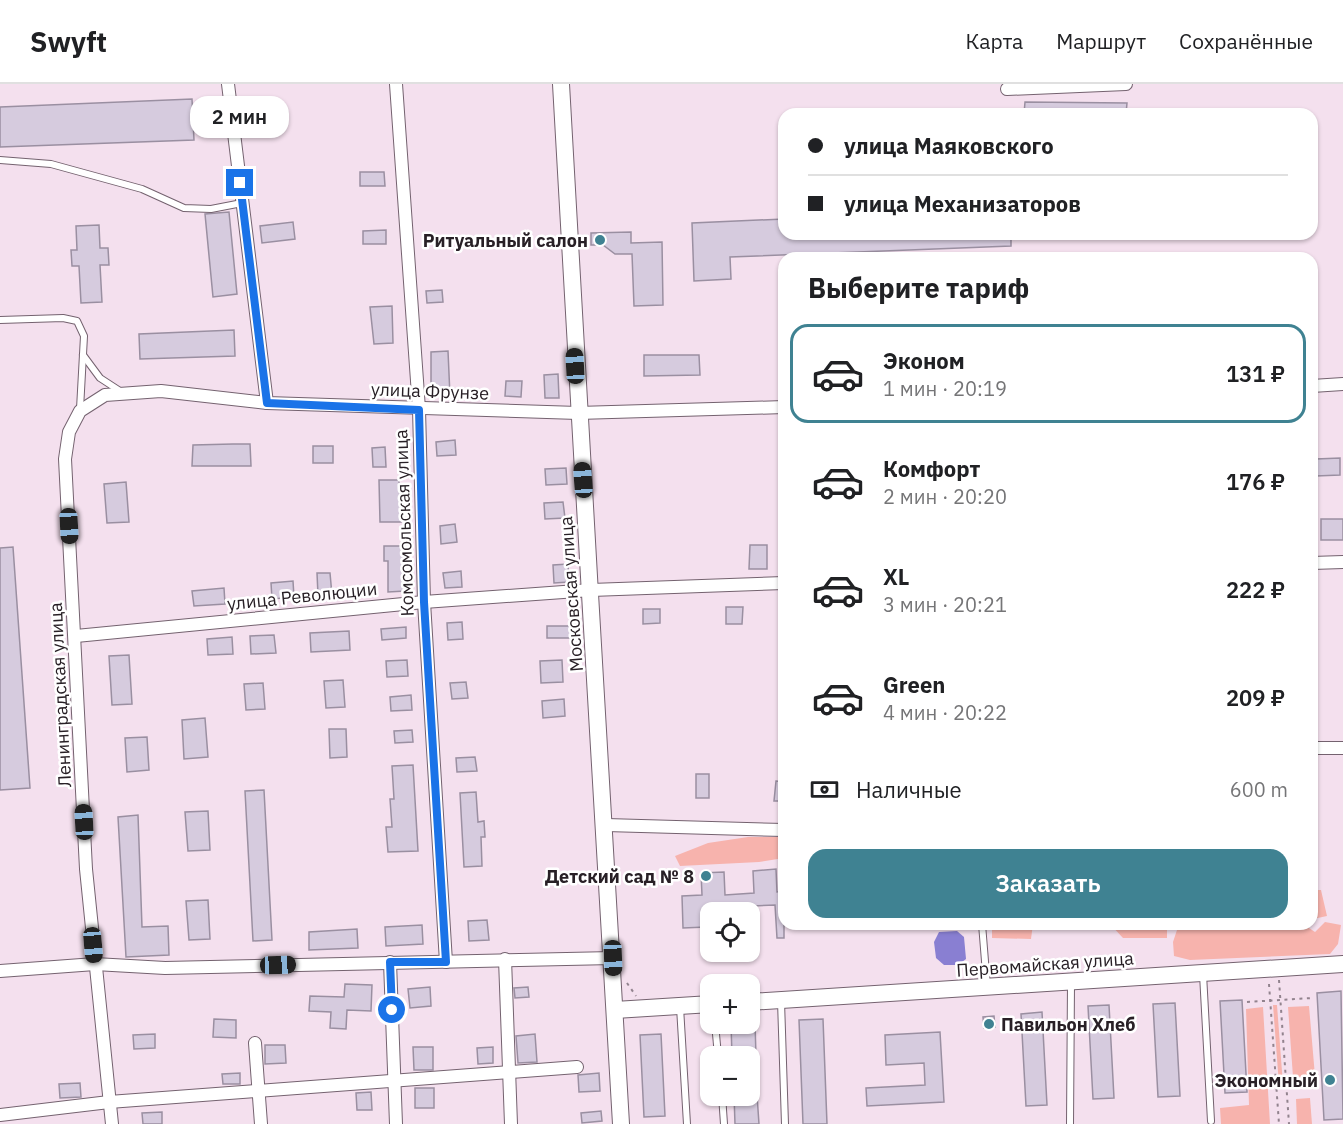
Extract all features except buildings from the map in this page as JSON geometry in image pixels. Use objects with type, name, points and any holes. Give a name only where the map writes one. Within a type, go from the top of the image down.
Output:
[{"type":"street","points":[[228,84],[267,403]]},
{"type":"street","name":"Комсомольская улица","points":[[396,84],[419,410],[424,602],[446,962]]},
{"type":"street","name":"Московская улица","points":[[561,84],[578,413],[606,825],[621,1124]]},
{"type":"street","points":[[1007,89],[1126,84]]},
{"type":"street","points":[[1318,386],[1343,384]]},
{"type":"street","name":"улица Фрунзе","points":[[80,411],[105,395],[161,392],[267,403],[419,410],[578,413],[778,407]]},
{"type":"street","name":"Ленинградская улица","points":[[80,411],[69,432],[65,459],[76,636],[86,869],[112,1124]]},
{"type":"street","points":[[1318,563],[1343,562]]},
{"type":"street","name":"улица Революции","points":[[76,636],[424,602],[591,590],[778,583]]},
{"type":"street","points":[[1318,748],[1343,747]]},
{"type":"street","points":[[606,825],[778,830]]},
{"type":"street","points":[[0,971],[95,964],[165,968],[613,958]]},
{"type":"street","points":[[505,959],[511,1124]]},
{"type":"street","points":[[390,962],[396,1124]]},
{"type":"street","name":"Первомайская улица","points":[[760,1001],[1343,964]]},
{"type":"street","points":[[615,1010],[700,1005]]},
{"type":"street","points":[[255,1042],[261,1124]]},
{"type":"street","points":[[0,1115],[109,1102],[577,1067]]},
{"type":"lane","points":[[0,160],[51,164],[142,189],[184,208],[212,209],[243,203]]},
{"type":"lane","points":[[0,320],[63,318],[77,321],[84,336],[80,411]]},
{"type":"lane","points":[[83,354],[100,378],[128,393]]},
{"type":"lane","points":[[982,930],[987,987]]},
{"type":"lane","points":[[1203,974],[1211,1121]]},
{"type":"lane","points":[[1070,1124],[1071,982]]},
{"type":"lane","points":[[781,1000],[785,1124]]},
{"type":"lane","points":[[680,1006],[687,1124]]},
{"type":"lane","points":[[723,1106],[724,1124]]},
{"type":"path","points":[[1273,969],[1280,1000],[1289,1124]]},
{"type":"path","points":[[1273,969],[1270,1000],[1279,1124]]},
{"type":"path","points":[[1246,1002],[1312,998]]},
{"type":"path","points":[[1276,1091],[1287,1089]]},
{"type":"shaded area","points":[[748,837],[778,837],[778,859],[680,866],[675,856],[708,843]]},
{"type":"shaded area","points":[[1318,890],[1321,890],[1327,916],[1318,918]]},
{"type":"shaded area","points":[[1325,922],[1341,925],[1338,944],[1330,954],[1190,960],[1174,956],[1173,942],[1177,930],[1312,930],[1315,932]]},
{"type":"shaded area","points":[[992,930],[1032,930],[1031,939],[992,938]]},
{"type":"shaded area","points":[[1116,930],[1167,930],[1167,938],[1123,938]]},
{"type":"shaded area","points":[[957,931],[964,937],[966,959],[958,965],[944,965],[936,958],[934,942],[939,932]]},
{"type":"shaded area","points":[[1273,1005],[1277,1005],[1283,1085],[1279,1085]]},
{"type":"shaded area","points":[[1309,1006],[1315,1076],[1293,1077],[1288,1007]]},
{"type":"shaded area","points":[[1263,1007],[1270,1124],[1221,1124],[1220,1108],[1249,1105],[1246,1009]]},
{"type":"shaded area","points":[[1310,1098],[1312,1124],[1297,1124],[1296,1099]]},
{"type":"place","name":"Ритуальный салон","points":[[600,240]]},
{"type":"place","name":"Детский сад № 8","points":[[706,876]]},
{"type":"place","name":"Павильон Хлеб","points":[[989,1024]]},
{"type":"place","name":"Экономный","points":[[1330,1080]]},
{"type":"route","points":[[240,183],[267,403],[419,410],[424,602],[446,962],[390,962],[392,1010]]}]
